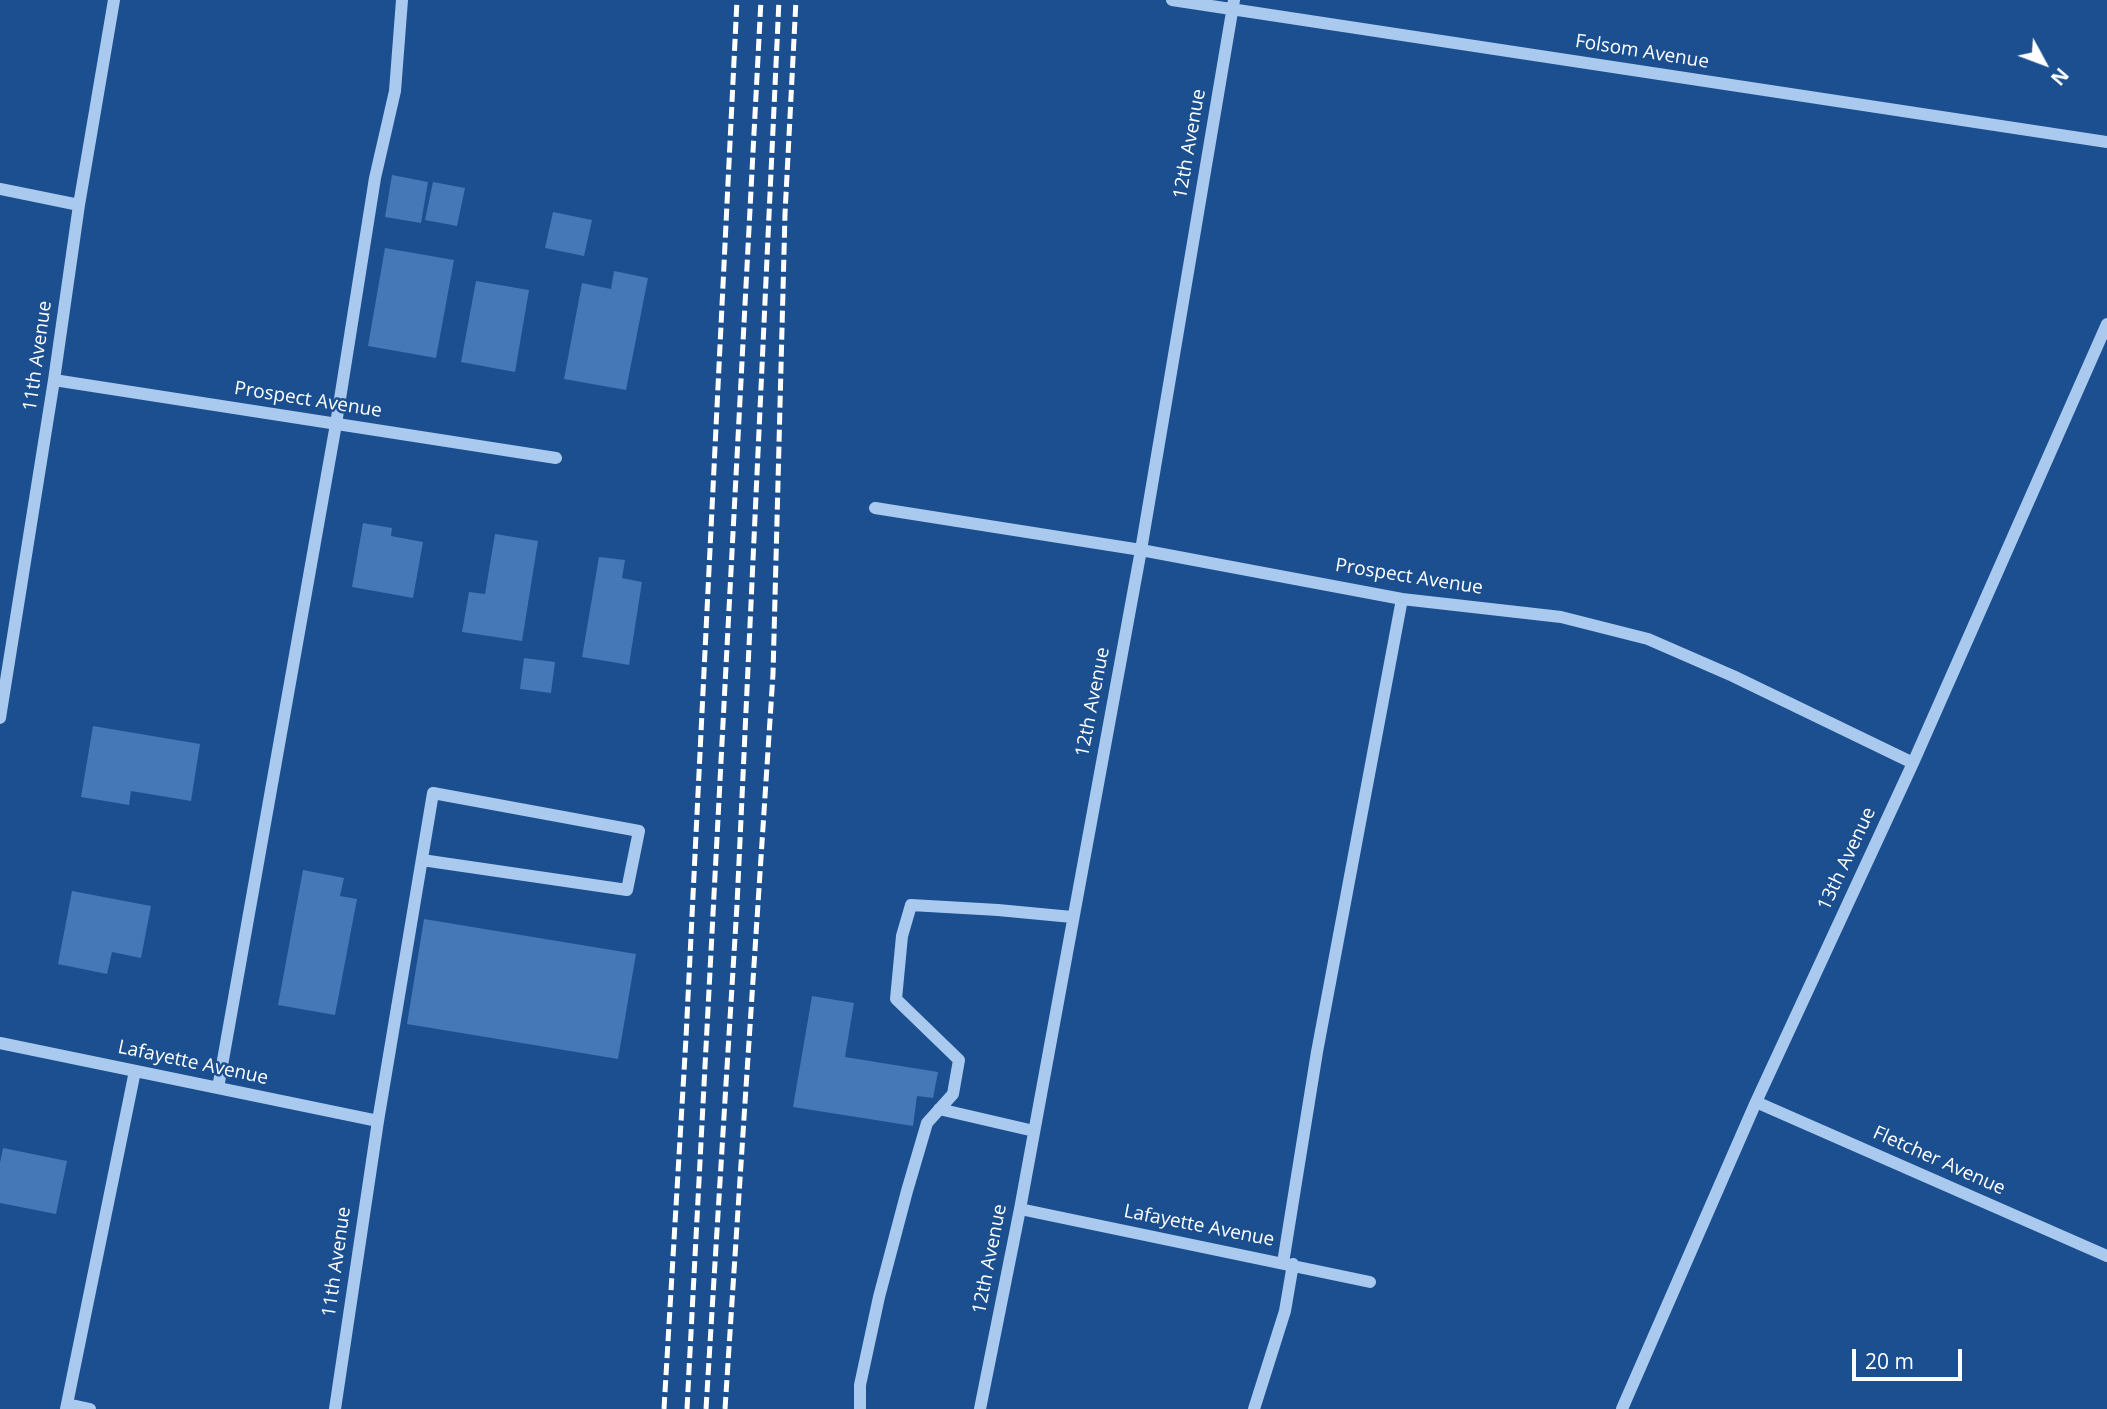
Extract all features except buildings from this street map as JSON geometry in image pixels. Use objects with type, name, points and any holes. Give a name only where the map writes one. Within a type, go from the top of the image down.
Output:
[{"type":"street","name":"11th Avenue","points":[[0,718],[79,205],[114,0]]},
{"type":"street","points":[[218,1088],[335,424],[375,178],[395,91],[402,0]]},
{"type":"street","name":"Folsom Avenue","points":[[1172,0],[1233,5],[2107,142]]},
{"type":"street","name":"12th Avenue","points":[[980,1409],[1020,1209],[1141,550],[1233,5]]},
{"type":"street","points":[[0,189],[79,205]]},
{"type":"street","name":"13th Avenue","points":[[1622,1409],[1756,1102],[1913,763],[2107,324]]},
{"type":"street","name":"Prospect Avenue","points":[[54,380],[556,458]]},
{"type":"street","name":"Prospect Avenue","points":[[875,508],[1141,550],[1402,599],[1561,617],[1648,639],[1733,676],[1913,763]]},
{"type":"street","points":[[1254,1409],[1285,1311],[1288,1264],[1317,1052],[1402,599]]},
{"type":"street","name":"11th Avenue","points":[[335,1409],[378,1121],[433,793],[639,831],[627,890],[422,860]]},
{"type":"street","points":[[860,1409],[860,1385],[879,1297],[907,1191],[927,1123],[953,1094],[959,1060],[896,999],[902,936],[911,905],[1072,918]]},
{"type":"street","name":"Lafayette Avenue","points":[[0,1043],[378,1121]]},
{"type":"street","points":[[90,1409],[66,1407],[135,1071]]},
{"type":"street","name":"Fletcher Avenue","points":[[1756,1102],[2107,1256]]},
{"type":"street","points":[[939,1109],[1034,1131]]},
{"type":"street","name":"Lafayette Avenue","points":[[1020,1209],[1370,1282]]},
{"type":"railway","points":[[664,1409],[686,1038],[737,0]]},
{"type":"railway","points":[[687,1409],[761,0]]},
{"type":"railway","points":[[706,1409],[737,905],[779,0]]},
{"type":"railway","points":[[725,1409],[773,674],[785,214],[796,0]]}]
